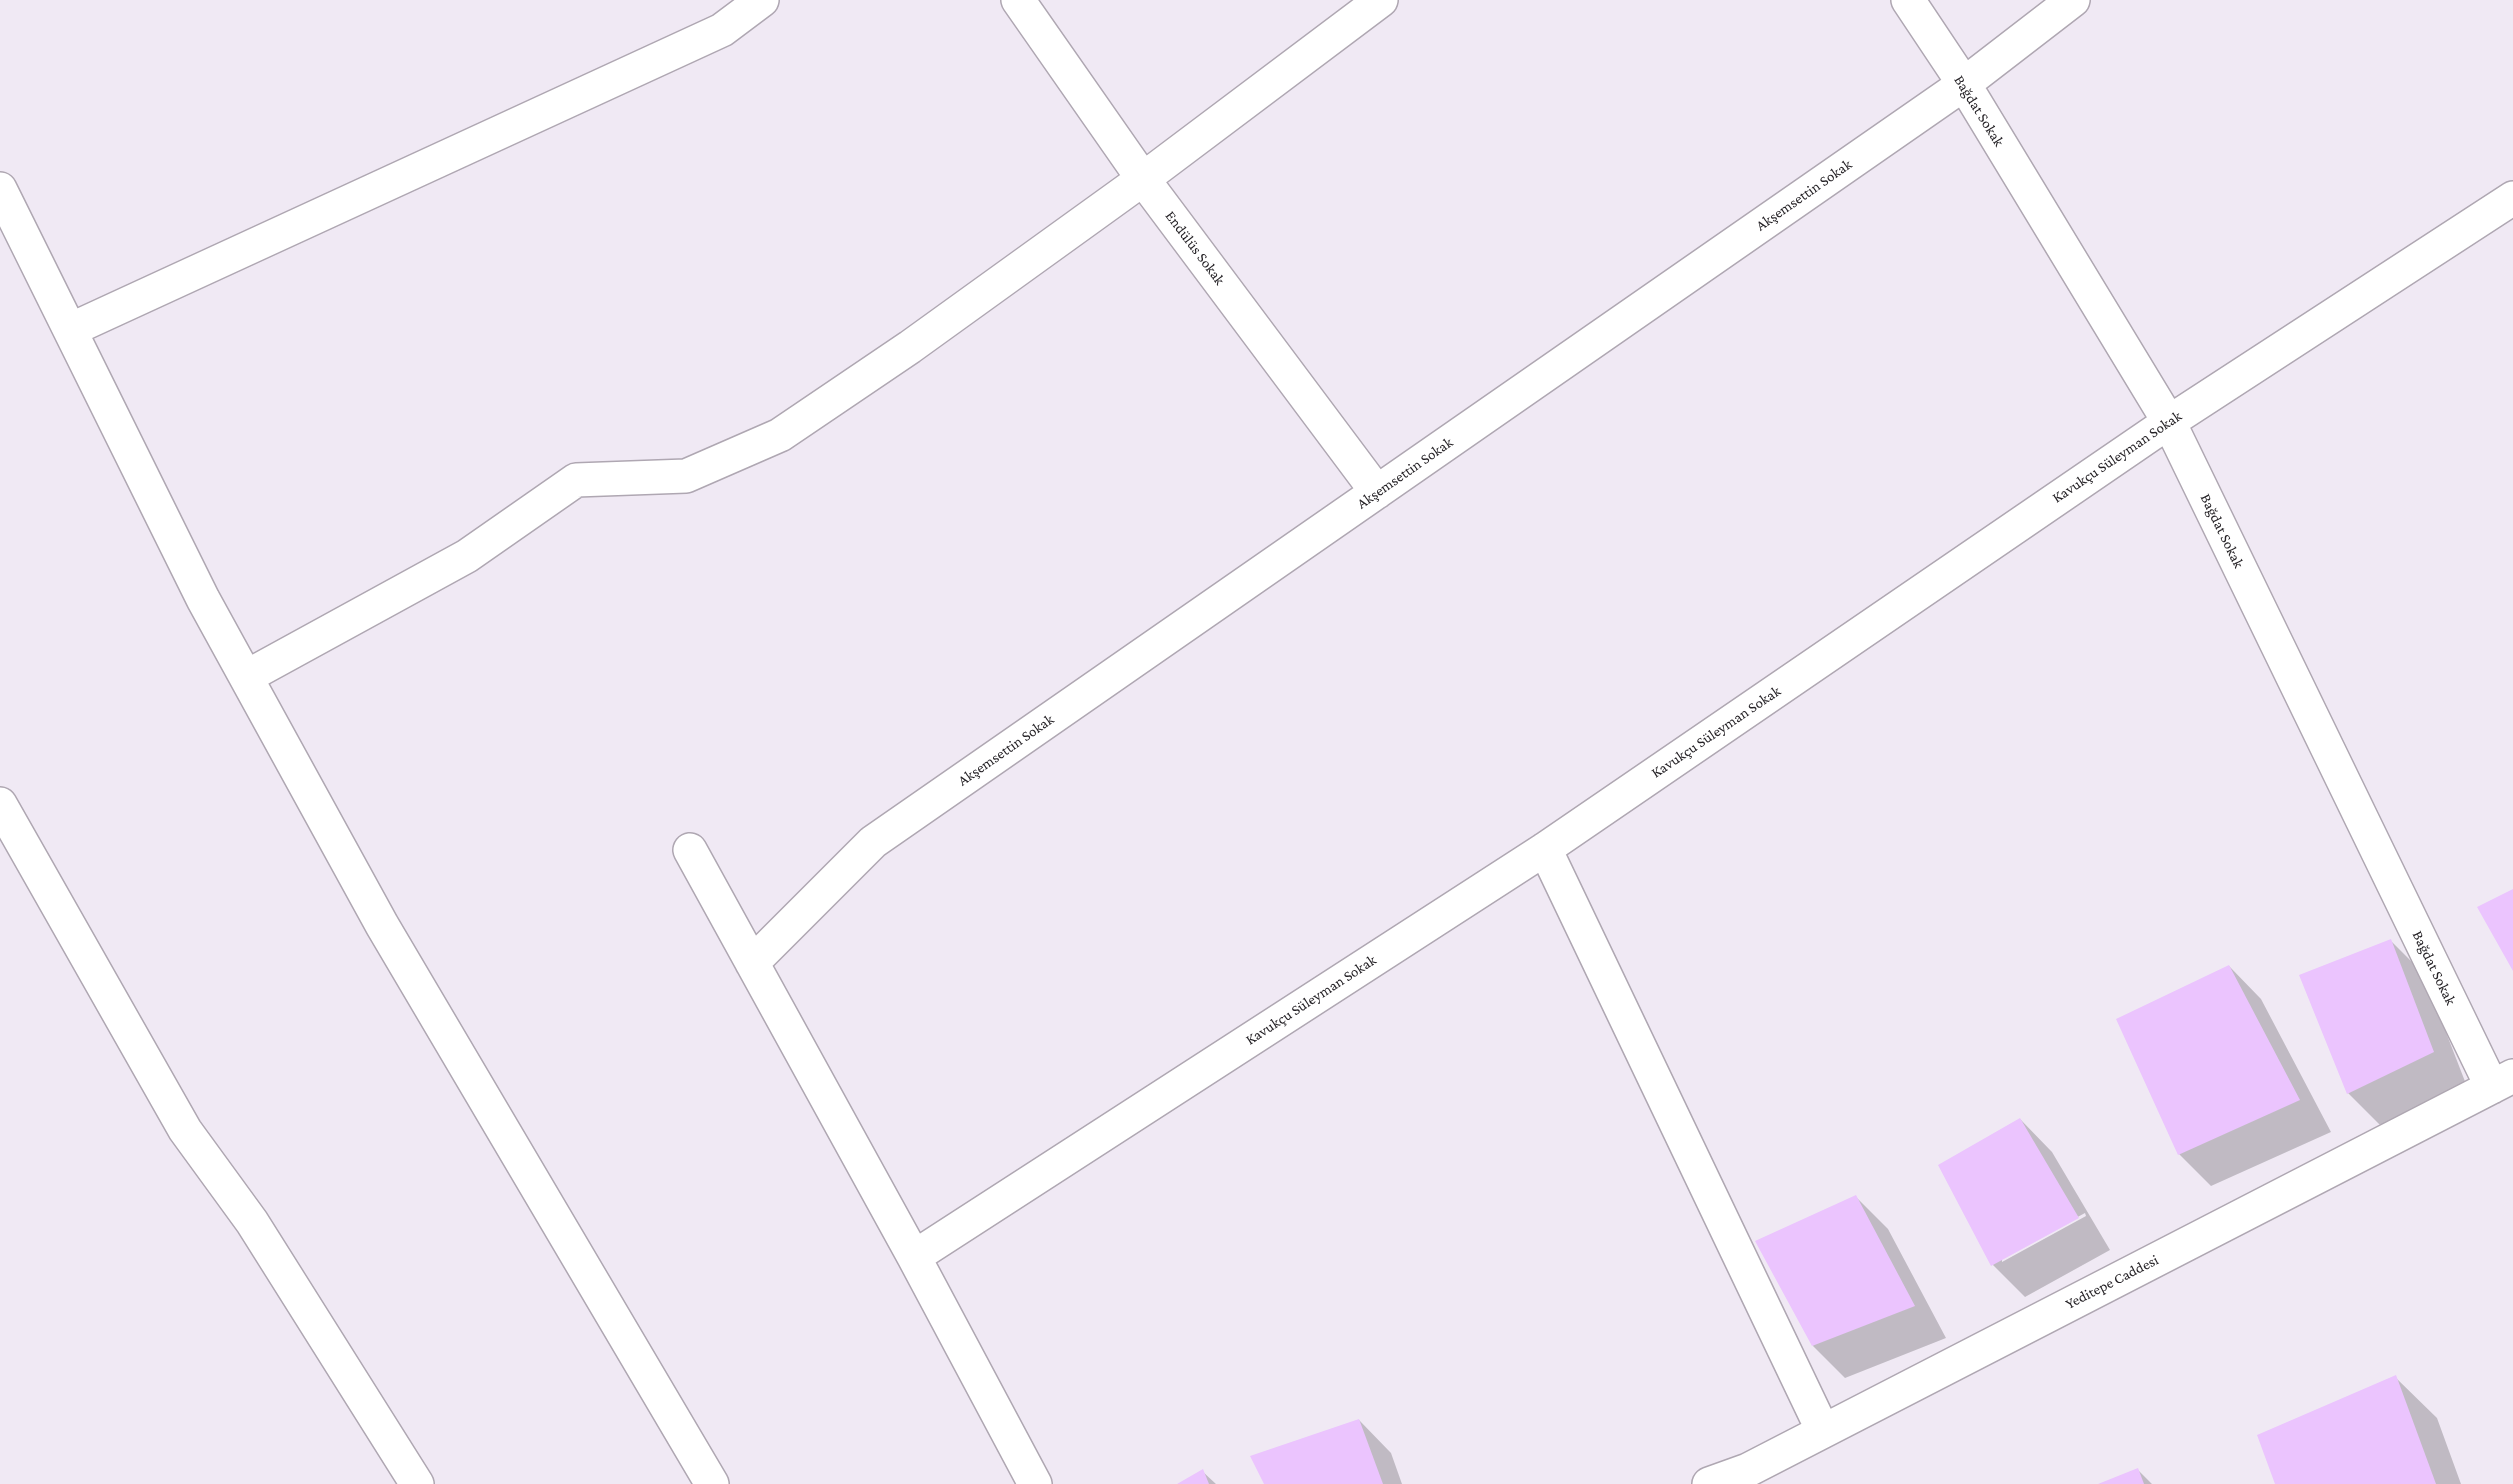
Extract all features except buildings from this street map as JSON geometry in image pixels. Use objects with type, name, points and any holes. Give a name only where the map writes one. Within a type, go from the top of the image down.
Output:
[{"type":"street","points":[[70,330],[722,30],[762,0]]},
{"type":"street","name":"Endülüs Sokak","points":[[1018,0],[1143,179],[1377,492]]},
{"type":"street","points":[[246,677],[467,555],[576,480],[686,476],[780,435],[910,347],[1143,179],[1382,0]]},
{"type":"street","name":"Bağdat Sokak","points":[[1908,0],[1964,84],[2169,422],[2502,1082]]},
{"type":"street","name":"Akşemsettin Sokak","points":[[752,963],[873,842],[1964,84],[2073,0]]},
{"type":"street","points":[[0,189],[203,599],[382,925],[712,1484]]},
{"type":"street","name":"Kavukçu Süleyman Sokak","points":[[914,1257],[1545,849],[2169,422],[2513,198]]},
{"type":"street","points":[[0,804],[185,1130],[252,1222],[417,1484]]},
{"type":"street","points":[[1545,849],[1823,1431]]},
{"type":"street","points":[[690,850],[914,1257],[1035,1484]]},
{"type":"street","name":"Yeditepe Caddesi","points":[[1709,1484],[1748,1470],[2502,1082]]}]
